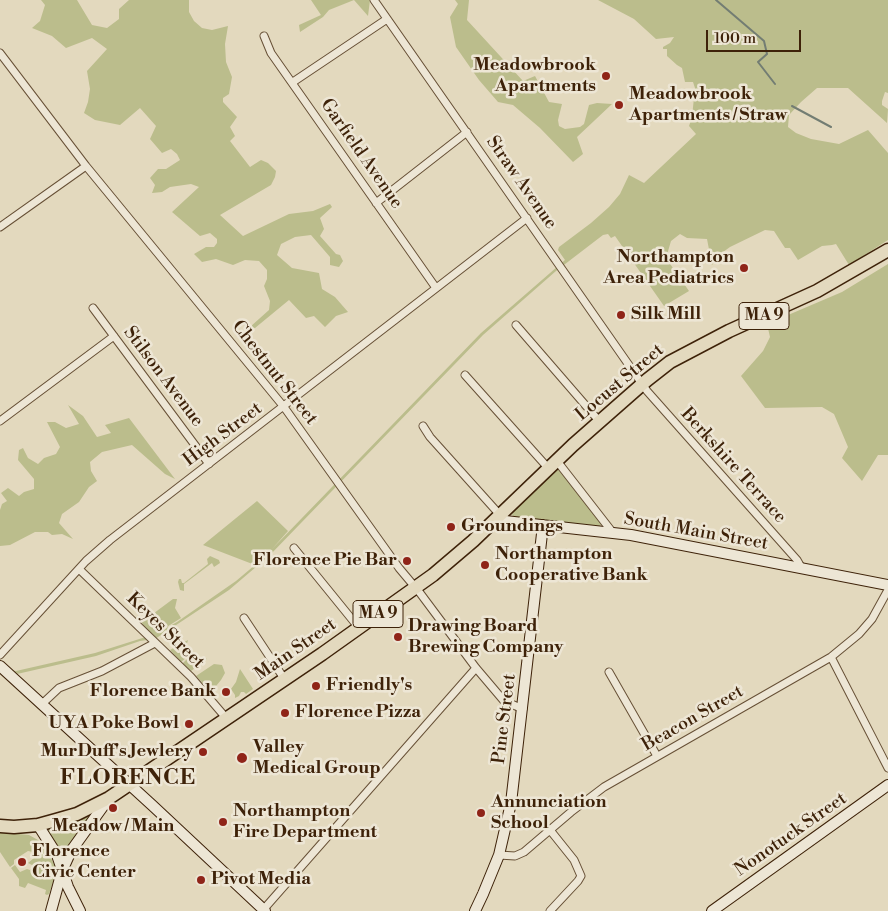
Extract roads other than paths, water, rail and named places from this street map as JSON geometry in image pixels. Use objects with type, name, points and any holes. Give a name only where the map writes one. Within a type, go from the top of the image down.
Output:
[{"type":"highway","name":"Locust Street","points":[[500,516],[642,384],[666,366],[686,353],[740,325],[811,294],[888,250]]},
{"type":"highway","name":"Main Street","points":[[129,784],[359,628],[456,556],[500,516]]},
{"type":"highway","name":"MA 9","points":[[0,826],[38,825],[77,814],[109,798],[129,784]]},
{"type":"main road","name":"South Main Street","points":[[500,516],[505,521],[649,538],[888,585]]},
{"type":"main road","name":"Pine Street","points":[[475,911],[484,894],[499,855],[511,803],[543,525]]},
{"type":"main road","points":[[0,666],[264,910]]},
{"type":"main road","name":"Nonotuck Street","points":[[712,911],[888,785]]},
{"type":"main road","points":[[51,911],[62,871],[71,851],[109,798]]},
{"type":"main road","points":[[38,825],[57,854],[69,889],[80,911]]},
{"type":"main road","points":[[55,900],[69,889]]},
{"type":"street","name":"Straw Avenue","points":[[374,0],[642,384]]},
{"type":"street","points":[[293,82],[387,19]]},
{"type":"street","name":"Garfield Avenue","points":[[264,36],[271,53],[436,288]]},
{"type":"street","name":"Chestnut Street","points":[[0,53],[86,166],[284,407],[399,568],[476,668],[504,701],[523,709]]},
{"type":"street","points":[[376,202],[467,132]]},
{"type":"street","points":[[0,226],[86,166]]},
{"type":"street","name":"High Street","points":[[0,655],[79,569],[110,540],[527,218]]},
{"type":"street","name":"Stilson Avenue","points":[[93,308],[209,464]]},
{"type":"street","points":[[516,326],[600,422]]},
{"type":"street","points":[[0,421],[114,336]]},
{"type":"street","points":[[466,375],[553,465],[613,534]]},
{"type":"street","name":"Berkshire Terrace","points":[[642,384],[797,560],[801,567]]},
{"type":"street","points":[[423,426],[430,437],[500,516]]},
{"type":"street","points":[[294,548],[359,628]]},
{"type":"street","name":"Keyes Street","points":[[79,569],[197,683],[227,718]]},
{"type":"street","name":"Beacon Street","points":[[499,855],[515,856],[524,852],[571,812],[604,788],[831,657],[866,627],[888,590]]},
{"type":"street","points":[[244,618],[285,680]]},
{"type":"street","points":[[42,704],[58,688],[102,671],[155,643]]},
{"type":"street","points":[[831,657],[888,768]]},
{"type":"street","points":[[264,910],[476,668]]},
{"type":"street","points":[[609,672],[657,756]]},
{"type":"street","points":[[550,830],[574,860],[581,876],[550,911]]},
{"type":"waterway","points":[[716,0],[764,41],[767,54],[758,62],[775,84]]},
{"type":"waterway","points":[[792,106],[831,127]]},
{"type":"place","name":"Meadowbrook Apartments","points":[[606,76]]},
{"type":"place","name":"Meadowbrook Apartments / Straw","points":[[619,105]]},
{"type":"place","name":"Northampton Area Pediatrics","points":[[744,268]]},
{"type":"place","name":"Silk Mill","points":[[621,315]]},
{"type":"place","name":"Groundings","points":[[451,527]]},
{"type":"place","name":"Florence Pie Bar","points":[[407,561]]},
{"type":"place","name":"Northampton Cooperative Bank","points":[[485,565]]},
{"type":"place","name":"Drawing Board Brewing Company","points":[[398,637]]},
{"type":"place","name":"Friendly's","points":[[316,686]]},
{"type":"place","name":"Florence Bank","points":[[226,692]]},
{"type":"place","name":"Florence Pizza","points":[[285,713]]},
{"type":"place","name":"UYA Poke Bowl","points":[[189,724]]},
{"type":"place","name":"MurDuff's Jewlery","points":[[203,752]]},
{"type":"place","name":"Valley Medical Group","points":[[242,758]]},
{"type":"place","name":"Meadow / Main","points":[[113,808]]},
{"type":"place","name":"Annunciation School","points":[[481,813]]},
{"type":"place","name":"Northampton Fire Department","points":[[223,822]]},
{"type":"place","name":"Florence Civic Center","points":[[22,862]]},
{"type":"place","name":"Pivot Media","points":[[201,880]]},
{"type":"district","name":"FLORENCE","points":[[128,779]]}]
